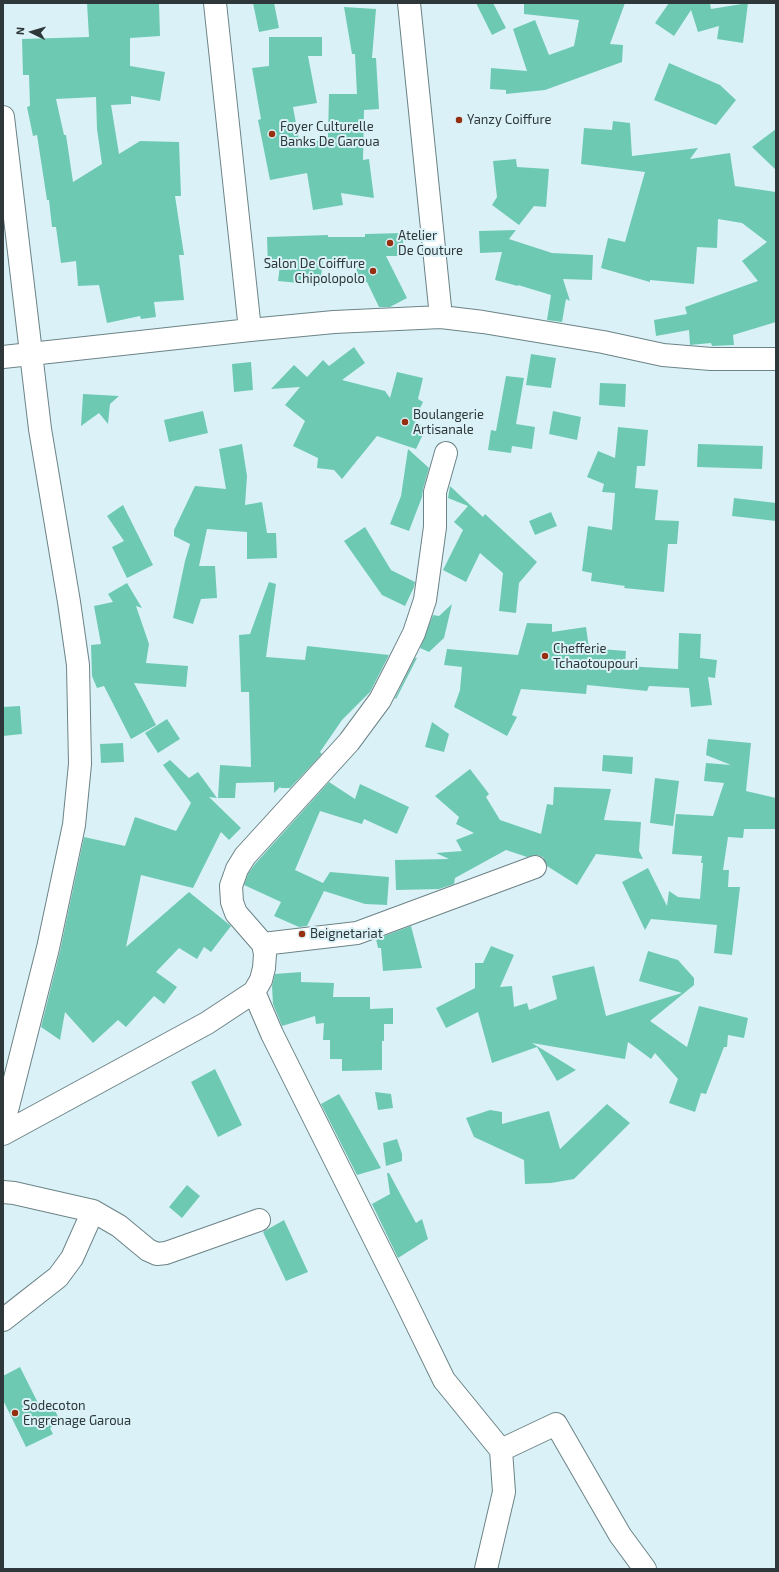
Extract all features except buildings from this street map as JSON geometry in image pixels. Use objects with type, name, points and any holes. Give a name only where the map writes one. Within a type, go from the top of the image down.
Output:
[{"type":"street","points":[[215,3],[250,330]]},
{"type":"street","points":[[409,3],[441,317]]},
{"type":"street","points":[[3,118],[40,429],[70,602],[78,666],[80,764],[72,833],[48,948],[3,1126]]},
{"type":"street","points":[[3,357],[334,322],[441,317],[483,322],[603,342],[663,354],[711,359],[776,359]]},
{"type":"street","points":[[3,1134],[207,1023],[254,992],[261,980],[265,954],[263,944],[236,913],[232,902],[231,886],[237,869],[245,856],[349,742],[380,700],[397,667],[414,633],[425,600],[435,527],[435,492],[446,453]]},
{"type":"street","points":[[263,944],[357,933],[535,867]]},
{"type":"street","points":[[254,992],[272,1034],[444,1380],[501,1450],[504,1492],[486,1569]]},
{"type":"street","points":[[3,1192],[14,1193],[92,1211],[119,1226],[148,1250],[157,1254],[166,1253],[259,1220]]},
{"type":"street","points":[[3,1320],[58,1277],[72,1258],[92,1211]]},
{"type":"street","points":[[501,1450],[556,1424],[620,1535],[644,1569]]},
{"type":"place","name":"Yanzy Coiffure","points":[[459,120]]},
{"type":"place","name":"Foyer Culturelle Banks De Garoua","points":[[272,134]]},
{"type":"place","name":"Atelier De Couture","points":[[390,243]]},
{"type":"place","name":"Salon De Coiffure Chipolopolo","points":[[373,271]]},
{"type":"place","name":"Boulangerie Artisanale","points":[[405,422]]},
{"type":"place","name":"Chefferie Tchaotoupouri","points":[[545,656]]},
{"type":"place","name":"Beignetariat","points":[[302,934]]},
{"type":"place","name":"Sodecoton Engrenage Garoua","points":[[15,1413]]}]
